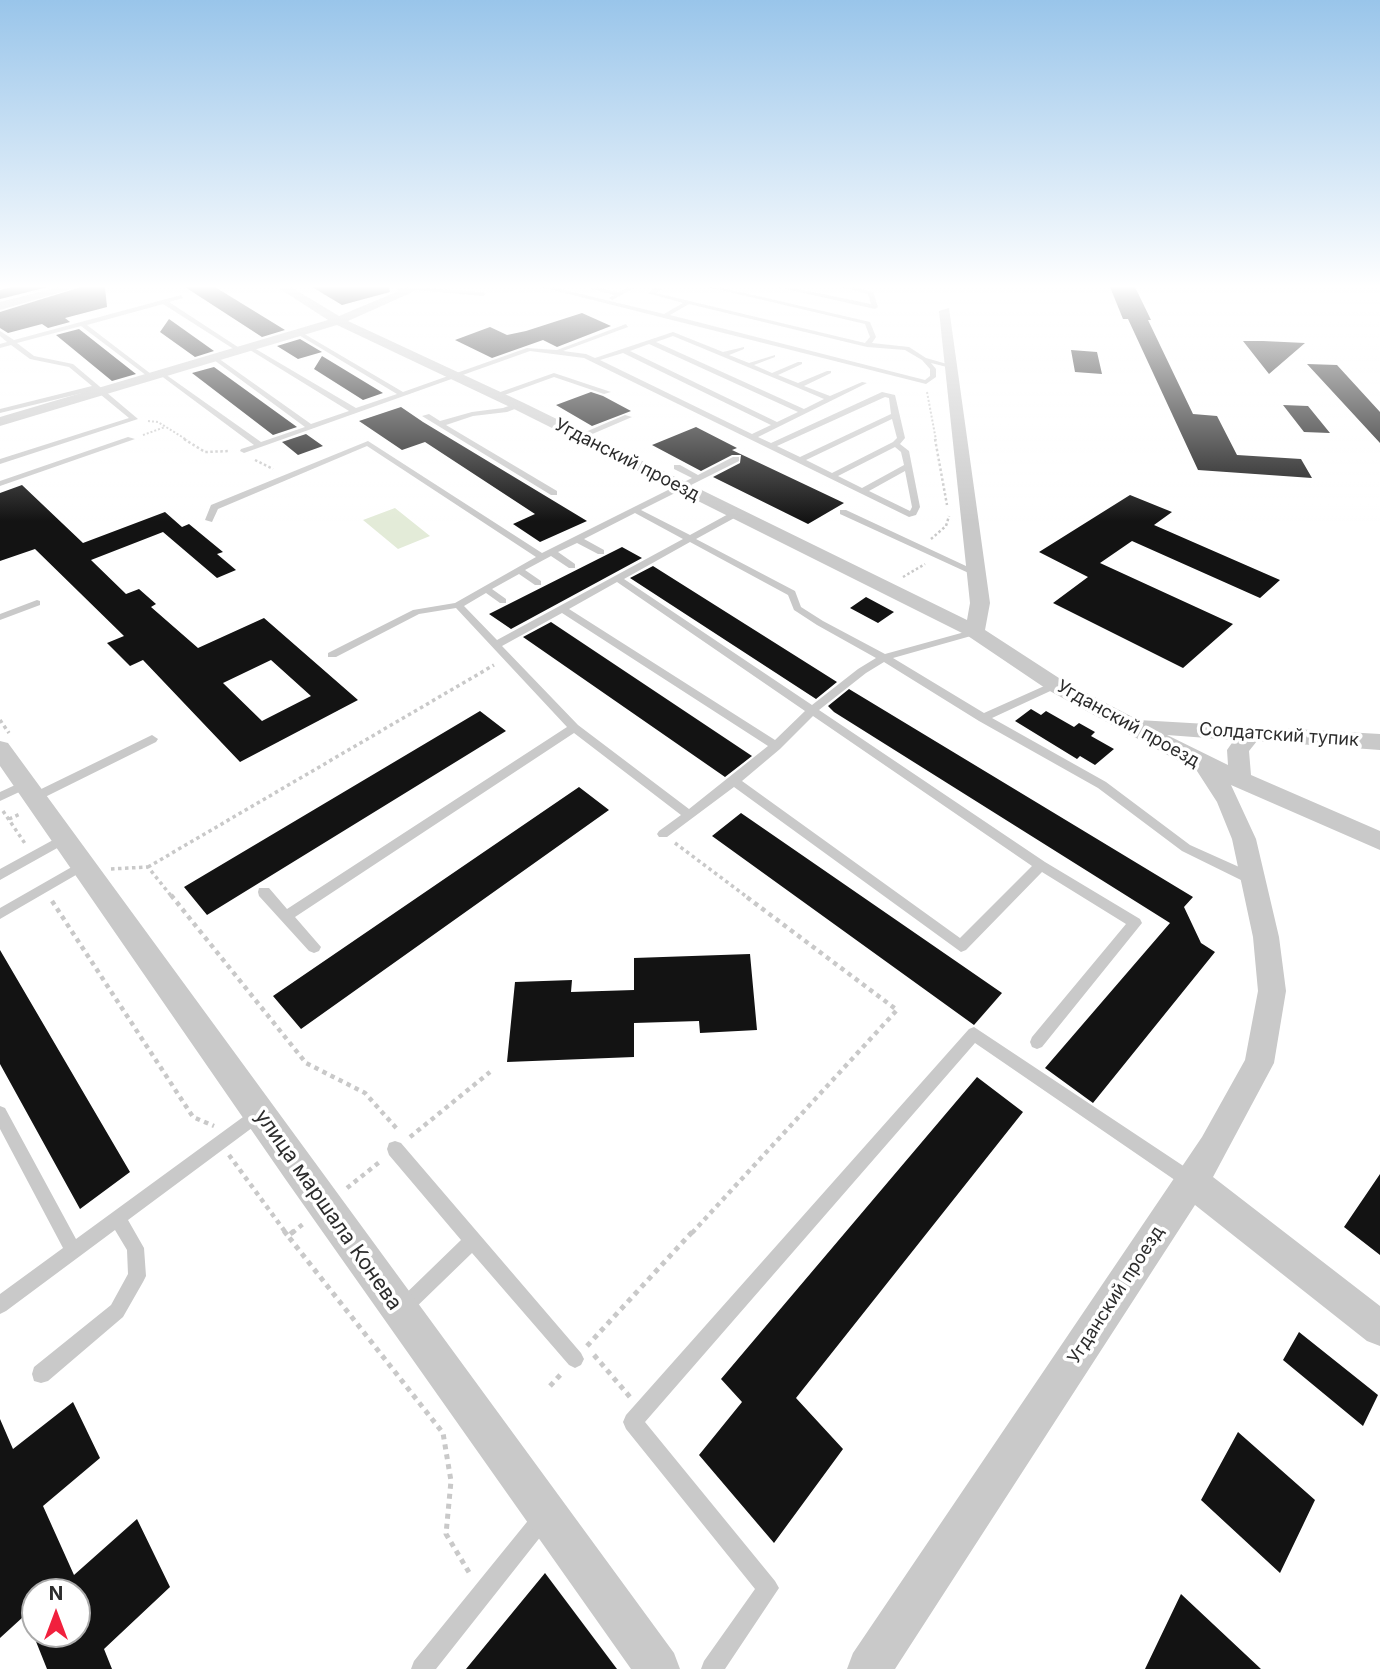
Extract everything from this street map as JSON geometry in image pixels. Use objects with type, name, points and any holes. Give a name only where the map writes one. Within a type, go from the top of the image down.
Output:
[{"type":"street","points":[[0,422],[100,390],[196,365]]},
{"type":"street","name":"Угданский проезд","points":[[431,365],[580,436],[685,477],[735,514],[975,632],[1055,685],[1205,765],[1228,800],[1244,839],[1266,937],[1272,990],[1259,1063],[1191,1181],[869,1669]]},
{"type":"street","points":[[951,366],[980,603],[975,632]]},
{"type":"street","name":"Солдатский тупик","points":[[1136,726],[1380,742]]},
{"type":"street","points":[[1240,781],[1238,750],[1251,734]]},
{"type":"street","name":"улица маршала Конева","points":[[0,749],[20,793],[80,861],[399,1312],[658,1669]]},
{"type":"street","points":[[1205,765],[1380,841]]},
{"type":"street","points":[[1191,1181],[1380,1328]]},
{"type":"lane","points":[[70,365],[134,419]]},
{"type":"lane","points":[[142,365],[260,445]]},
{"type":"lane","points":[[224,365],[310,427]]},
{"type":"lane","points":[[272,365],[355,411]]},
{"type":"lane","points":[[353,365],[402,394]]},
{"type":"lane","points":[[244,451],[482,365]]},
{"type":"lane","points":[[605,365],[912,515],[916,507],[905,451],[896,444]]},
{"type":"lane","points":[[654,365],[777,425]]},
{"type":"lane","points":[[701,365],[804,412]]},
{"type":"lane","points":[[749,365],[830,399]]},
{"type":"lane","points":[[773,375],[796,365]]},
{"type":"lane","points":[[858,365],[926,382],[933,377],[933,369],[929,365]]},
{"type":"lane","points":[[947,365],[951,366]]},
{"type":"lane","points":[[798,386],[829,372]]},
{"type":"lane","points":[[440,424],[472,414],[504,410],[507,400],[554,374],[607,392]]},
{"type":"lane","points":[[751,437],[864,383]]},
{"type":"lane","points":[[0,411],[100,390]]},
{"type":"lane","points":[[771,446],[885,394],[892,397],[901,438],[896,444],[832,476]]},
{"type":"lane","points":[[800,460],[895,415]]},
{"type":"lane","points":[[426,416],[554,493]]},
{"type":"lane","points":[[580,436],[628,417]]},
{"type":"lane","points":[[0,462],[134,419]]},
{"type":"lane","points":[[0,484],[131,439]]},
{"type":"lane","points":[[209,520],[214,507],[368,443],[547,554],[572,566]]},
{"type":"lane","points":[[332,655],[416,612],[458,606],[547,554],[635,510],[685,477],[736,459]]},
{"type":"lane","points":[[862,491],[908,466]]},
{"type":"lane","points":[[635,510],[792,593],[797,608],[1102,785],[1186,848],[1253,880]]},
{"type":"lane","points":[[844,512],[976,573]]},
{"type":"lane","points":[[496,646],[735,514]]},
{"type":"lane","points":[[578,539],[601,552]]},
{"type":"lane","points":[[519,570],[538,583]]},
{"type":"lane","points":[[617,578],[1041,865],[1135,923],[1037,1042]]},
{"type":"lane","points":[[486,589],[503,601]]},
{"type":"lane","points":[[0,617],[37,603]]},
{"type":"lane","points":[[458,606],[509,657],[574,729],[689,814]]},
{"type":"lane","points":[[561,608],[776,746]]},
{"type":"lane","points":[[663,834],[734,781],[776,746],[812,710],[883,658],[975,632]]},
{"type":"lane","points":[[983,718],[1055,685]]},
{"type":"lane","points":[[287,916],[574,729]]},
{"type":"lane","points":[[20,793],[152,739]]},
{"type":"lane","points":[[734,781],[961,946],[1041,865]]},
{"type":"lane","points":[[0,875],[80,861]]},
{"type":"lane","points":[[0,914],[80,861]]},
{"type":"lane","points":[[264,892],[314,947]]},
{"type":"lane","points":[[712,1669],[768,1588],[633,1422],[974,1034],[1191,1181]]},
{"type":"lane","points":[[0,1113],[72,1249]]},
{"type":"lane","points":[[0,1305],[72,1249],[260,1113]]},
{"type":"lane","points":[[400,1145],[473,1241],[580,1353]]},
{"type":"lane","points":[[41,1374],[117,1311],[136,1276],[135,1248],[117,1217]]},
{"type":"lane","points":[[399,1312],[473,1241]]},
{"type":"lane","points":[[422,1669],[545,1516]]},
{"type":"path","points":[[877,584],[924,567],[931,538],[946,526],[949,516],[926,382]]},
{"type":"path","points":[[134,419],[158,422],[205,452],[244,451],[261,465],[291,475]]},
{"type":"path","points":[[131,439],[165,427]]},
{"type":"path","points":[[288,1236],[232,1161],[214,1125],[193,1117],[51,902],[80,861],[148,867],[509,657]]},
{"type":"path","points":[[550,1386],[897,1010],[663,834]]},
{"type":"path","points":[[148,867],[306,1063],[365,1093],[400,1145]]},
{"type":"path","points":[[577,1336],[580,1353],[642,1412]]},
{"type":"green space","points":[[395,508],[430,536],[398,549],[363,520]]},
{"type":"building","points":[[92,365],[124,365],[136,374],[112,381]]},
{"type":"building","points":[[317,365],[337,365],[383,393],[363,400],[314,369]]},
{"type":"building","points":[[1074,365],[1100,365],[1102,374],[1075,372]]},
{"type":"building","points":[[1149,365],[1169,365],[1193,414],[1217,416],[1237,455],[1301,459],[1312,478],[1198,470]]},
{"type":"building","points":[[1262,365],[1280,365],[1269,374]]},
{"type":"building","points":[[1308,365],[1337,365],[1380,412],[1380,443]]},
{"type":"building","points":[[214,367],[297,427],[273,435],[192,373]]},
{"type":"building","points":[[591,392],[631,411],[592,426],[556,405]]},
{"type":"building","points":[[1283,405],[1308,406],[1330,433],[1304,432]]},
{"type":"building","points":[[401,407],[587,521],[540,542],[513,524],[535,514],[425,442],[402,450],[359,421]]},
{"type":"building","points":[[696,427],[737,448],[732,450],[844,503],[808,524],[713,477],[740,463],[741,455],[732,455],[701,471],[652,445]]},
{"type":"building","points":[[306,434],[323,446],[298,455],[282,442]]},
{"type":"building","points":[[22,485],[83,543],[165,512],[182,527],[189,524],[223,552],[217,554],[236,570],[217,578],[163,532],[91,560],[126,594],[139,589],[156,604],[151,607],[198,648],[264,618],[358,700],[240,762],[143,660],[130,666],[107,643],[124,636],[35,549],[0,561],[0,493]],"holes":[[[271,660],[311,696],[262,721],[223,683]]]},
{"type":"building","points":[[1130,495],[1172,512],[1154,525],[1280,580],[1260,598],[1132,541],[1100,563],[1233,624],[1183,668],[1053,603],[1088,577],[1039,552]]},
{"type":"building","points":[[622,547],[642,558],[511,629],[489,614]]},
{"type":"building","points":[[653,566],[837,682],[816,699],[630,578]]},
{"type":"building","points":[[866,597],[894,612],[878,623],[850,608]]},
{"type":"building","points":[[551,622],[752,756],[725,777],[523,637]]},
{"type":"building","points":[[849,689],[1193,897],[1184,907],[1201,943],[1215,952],[1093,1103],[1045,1068],[1170,923],[834,712],[828,706]]},
{"type":"building","points":[[1031,709],[1041,715],[1046,711],[1074,727],[1079,723],[1095,732],[1091,736],[1114,749],[1095,765],[1080,756],[1077,759],[1015,721]]},
{"type":"building","points":[[480,711],[506,731],[207,915],[184,887]]},
{"type":"building","points":[[579,787],[609,810],[301,1029],[273,996]]},
{"type":"building","points":[[741,813],[1002,993],[974,1025],[712,836]]},
{"type":"building","points":[[0,950],[130,1172],[80,1209],[0,1064]]},
{"type":"building","points":[[750,954],[757,1030],[700,1033],[699,1021],[634,1023],[634,1057],[507,1062],[515,982],[572,980],[571,992],[634,990],[634,958]]},
{"type":"building","points":[[977,1077],[1023,1112],[796,1398],[843,1449],[774,1543],[699,1455],[742,1402],[721,1379]]},
{"type":"building","points":[[1380,1174],[1380,1255],[1344,1227]]},
{"type":"building","points":[[1299,1332],[1378,1395],[1363,1426],[1283,1360]]},
{"type":"building","points":[[73,1402],[100,1458],[43,1506],[74,1575],[137,1519],[170,1587],[104,1649],[112,1669],[47,1669],[39,1648],[91,1648],[91,1578],[21,1578],[21,1619],[0,1638],[0,1419],[13,1449]]},
{"type":"building","points":[[1238,1432],[1315,1500],[1280,1573],[1201,1500]]},
{"type":"building","points":[[545,1573],[617,1669],[466,1669]]},
{"type":"building","points":[[1181,1594],[1261,1669],[1145,1669]]}]
